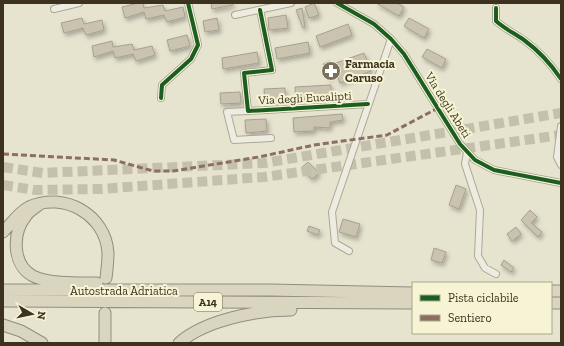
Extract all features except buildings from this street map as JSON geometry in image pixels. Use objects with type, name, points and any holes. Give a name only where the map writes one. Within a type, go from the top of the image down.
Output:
[{"type":"highway","points":[[3,232],[19,214],[29,207],[40,204],[60,202],[71,204],[81,209],[96,224],[105,242],[108,253],[106,278]]},
{"type":"highway","points":[[40,204],[26,215],[19,227],[16,241],[18,256],[22,267],[33,276],[48,280],[83,283],[193,285],[270,290]]},
{"type":"highway","name":"Autostrada Adriatica","points":[[3,290],[270,290],[412,293]]},
{"type":"highway","name":"Autostrada Adriatica","points":[[3,301],[412,303]]},
{"type":"highway","points":[[178,343],[205,327],[240,317],[277,310],[412,307]]},
{"type":"highway","points":[[105,313],[105,343]]},
{"type":"highway","points":[[3,325],[21,331],[42,343]]},
{"type":"street","points":[[54,9],[79,3]]},
{"type":"street","points":[[160,98],[162,85],[191,59],[198,44],[188,3]]},
{"type":"street","points":[[235,15],[291,3]]},
{"type":"street","name":"Via degli Abeti","points":[[337,3],[374,24],[392,39],[404,54],[467,152],[479,162],[494,170],[561,184]]},
{"type":"street","points":[[496,8],[496,21],[504,29],[524,40],[542,54],[561,79]]},
{"type":"street","name":"Via degli Eucalipti","points":[[248,111],[244,73],[272,70],[260,10]]},
{"type":"street","name":"Via degli Eucalipti","points":[[349,251],[335,243],[332,212],[368,104],[392,39]]},
{"type":"street","name":"Via degli Eucalipti","points":[[271,138],[234,140],[227,112],[368,104]]},
{"type":"street","points":[[561,126],[556,157],[561,165]]},
{"type":"street","points":[[467,152],[465,164],[480,210],[478,256],[485,268],[496,274]]},
{"type":"tunnel","points":[[3,167],[43,173],[264,163],[561,113]]},
{"type":"tunnel","points":[[3,185],[35,190],[100,189],[264,177],[561,135]]},
{"type":"marked path","points":[[3,154],[114,160],[153,171],[173,171],[259,157],[314,145],[387,135],[438,108]]},
{"type":"cycle path","points":[[161,98],[162,85],[191,59],[198,45],[188,3]]},
{"type":"cycle path","points":[[337,3],[374,24],[391,39],[404,54],[460,144],[475,160],[494,170],[561,183]]},
{"type":"cycle path","points":[[496,8],[496,21],[540,53],[561,79]]},
{"type":"cycle path","points":[[260,10],[272,70],[244,73],[248,111],[368,104]]},
{"type":"place","name":"Farmacia Caruso","points":[[331,71]]}]
